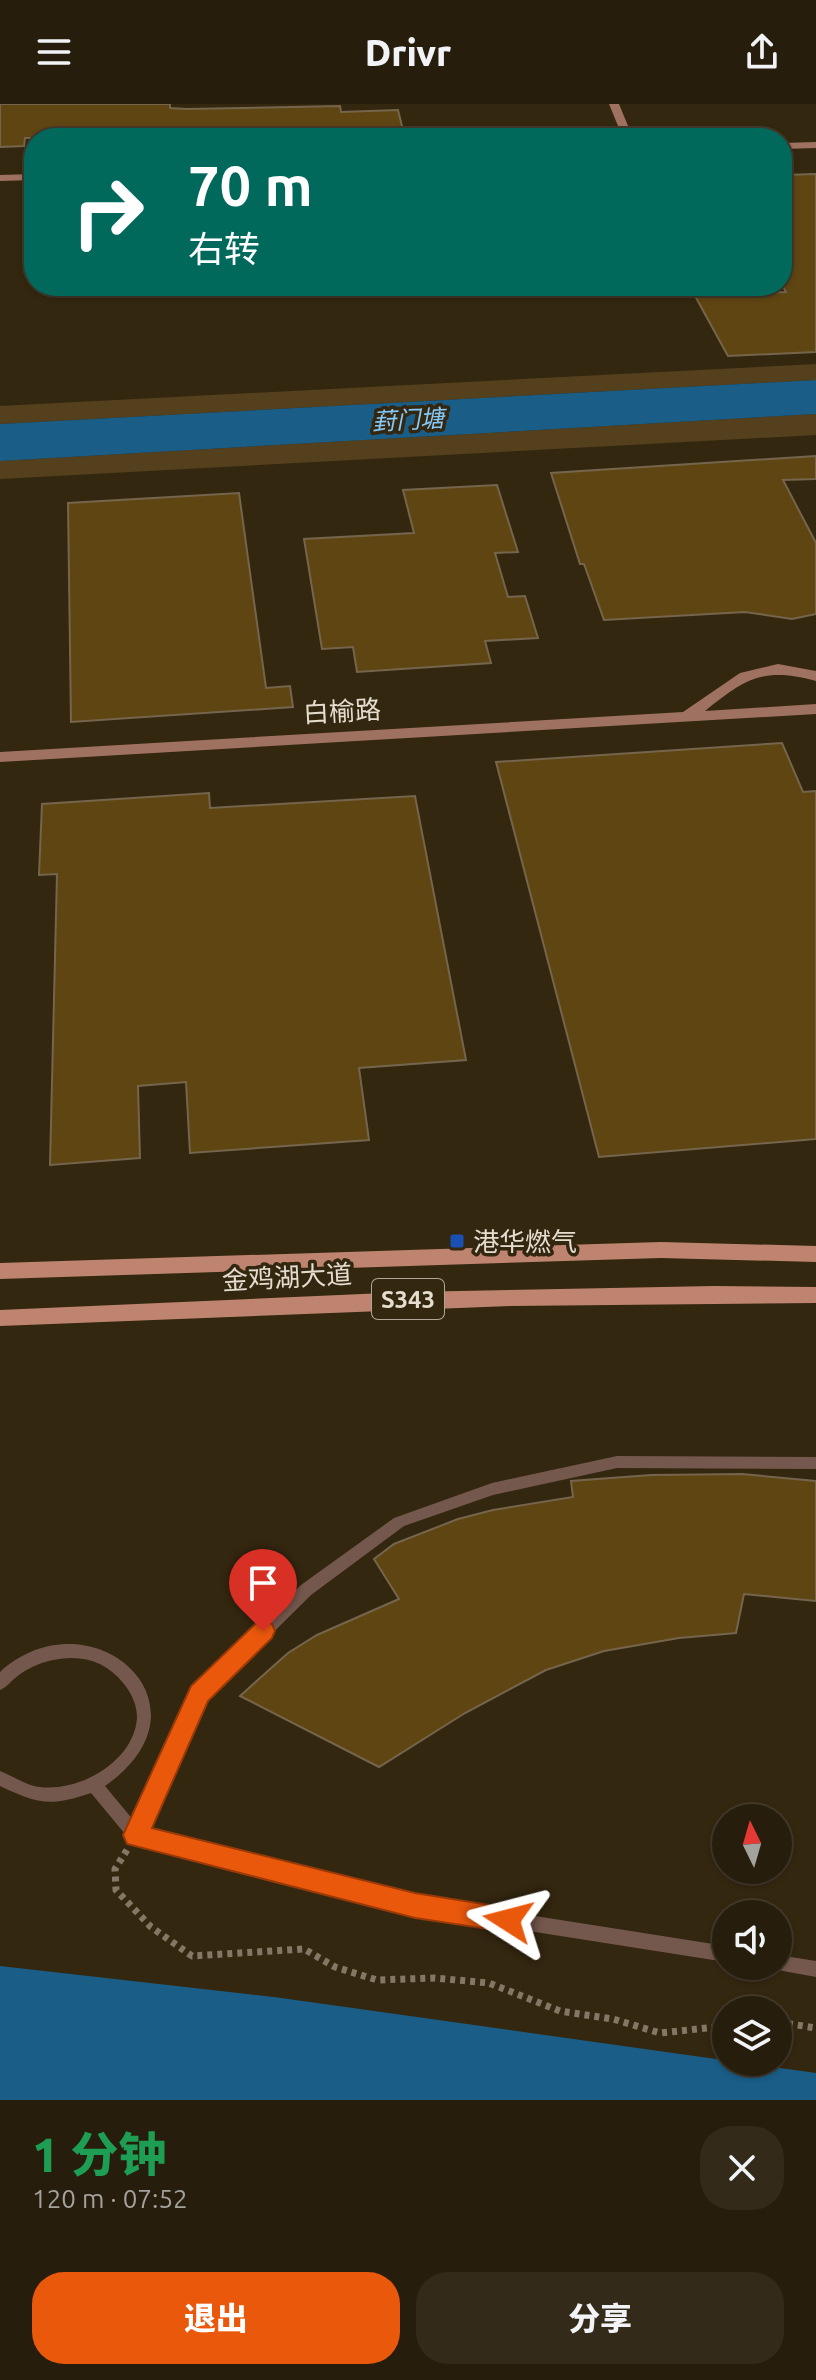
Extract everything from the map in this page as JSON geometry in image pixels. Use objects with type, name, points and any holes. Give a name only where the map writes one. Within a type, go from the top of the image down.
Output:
[{"type":"main road","name":"金鸡湖大道","points":[[0,1271],[661,1250],[816,1254]]},
{"type":"main road","name":"金鸡湖大道","points":[[0,1318],[429,1298],[665,1293],[816,1295]]},
{"type":"street","points":[[614,104],[624,128]]},
{"type":"street","points":[[792,146],[816,145]]},
{"type":"street","points":[[792,153],[816,152]]},
{"type":"street","points":[[0,170],[24,169]]},
{"type":"street","points":[[0,178],[24,177]]},
{"type":"street","points":[[687,717],[735,679],[746,674],[786,670],[816,676]]},
{"type":"street","name":"白榆路","points":[[0,757],[816,709]]},
{"type":"lane","points":[[136,1835],[200,1694],[306,1590],[399,1522],[492,1489],[617,1462],[816,1463]]},
{"type":"lane","points":[[0,1683],[31,1659],[58,1651],[86,1651],[110,1660],[130,1675],[142,1697],[144,1721],[136,1747],[119,1769],[95,1786],[70,1795],[45,1796],[21,1791],[0,1778]]},
{"type":"lane","points":[[95,1786],[136,1835],[415,1905],[712,1952]]},
{"type":"lane","points":[[792,1965],[816,1969]]},
{"type":"path","points":[[136,1835],[115,1869],[116,1890],[151,1927],[192,1956],[304,1949],[335,1967],[377,1980],[435,1978],[489,1983],[560,2011],[613,2019],[660,2033],[712,2027]]},
{"type":"path","points":[[792,2024],[816,2028]]},
{"type":"shaded area","points":[[816,364],[816,380],[0,424],[0,406]]},
{"type":"shaded area","points":[[816,414],[816,435],[0,479],[0,461]]},
{"type":"water","name":"葑门塘","points":[[816,380],[816,414],[0,461],[0,424]]},
{"type":"water","points":[[0,1966],[274,1997],[712,2058],[712,2076],[792,2076],[792,2070],[816,2073],[816,2100],[0,2100]]},
{"type":"building","points":[[0,104],[170,104],[170,108],[187,109],[340,106],[341,112],[398,110],[402,128],[24,128],[24,146],[0,147]]},
{"type":"building","points":[[816,174],[816,352],[728,356],[695,296],[792,296],[792,175]]},
{"type":"building","points":[[816,456],[816,479],[783,480],[816,543],[816,614],[792,619],[745,612],[604,620],[584,564],[580,564],[551,473]]},
{"type":"building","points":[[497,485],[518,552],[495,553],[508,597],[525,596],[538,638],[485,641],[491,663],[357,672],[353,647],[322,649],[304,539],[414,533],[403,490]]},
{"type":"building","points":[[239,493],[266,688],[290,686],[293,707],[71,722],[68,503]]},
{"type":"building","points":[[782,743],[803,792],[816,791],[816,1139],[599,1157],[496,762]]},
{"type":"building","points":[[209,793],[210,808],[415,796],[466,1060],[359,1068],[369,1140],[190,1153],[186,1082],[138,1086],[140,1158],[50,1165],[57,874],[39,875],[42,804]]},
{"type":"building","points":[[742,1474],[816,1481],[816,1601],[744,1594],[736,1633],[679,1638],[604,1651],[546,1670],[465,1713],[379,1767],[240,1696],[288,1653],[317,1635],[399,1599],[374,1559],[394,1544],[458,1519],[573,1497],[571,1481],[651,1475]]},
{"type":"place","name":"港华燃气","points":[[457,1241]]},
{"type":"route","points":[[263,1631],[200,1694],[136,1835],[415,1905],[508,1920]]}]
